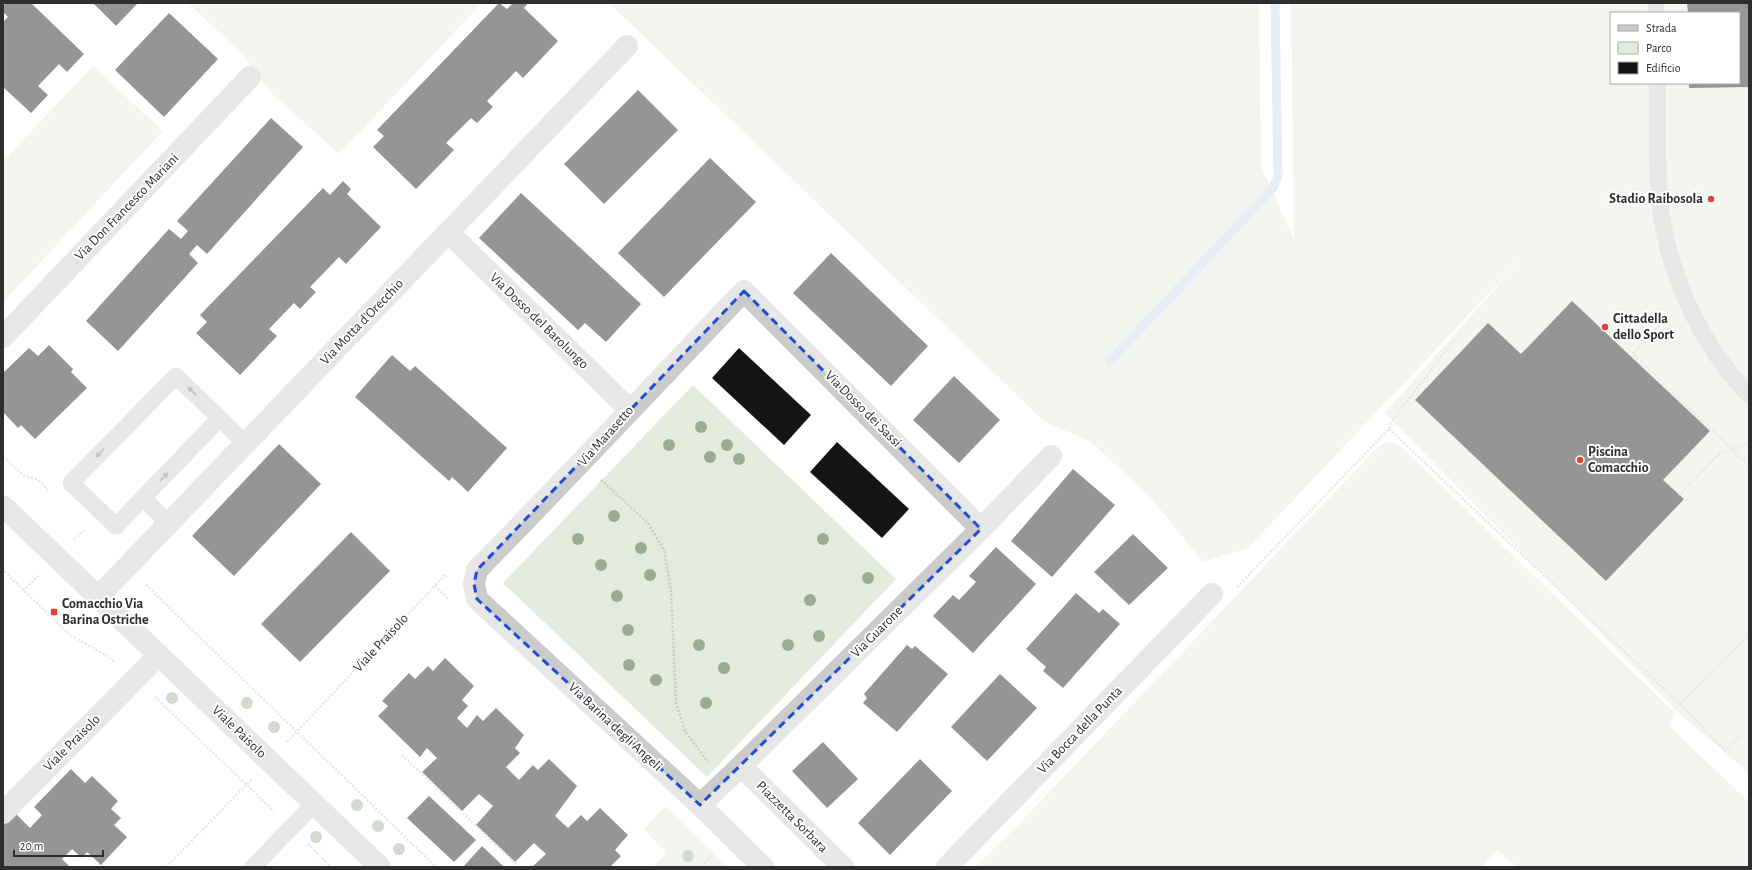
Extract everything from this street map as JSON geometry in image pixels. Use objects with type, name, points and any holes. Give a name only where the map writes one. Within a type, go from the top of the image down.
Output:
[{"type":"street","name":"Via Motta d'Orecchio","points":[[98,597],[627,46]]},
{"type":"street","name":"Via Don Francesco Mariani","points":[[3,337],[250,77]]},
{"type":"street","name":"Via Dosso del Barolungo","points":[[448,232],[630,410]]},
{"type":"street","name":"Via Marasetto","points":[[474,584],[477,570],[744,291]]},
{"type":"street","name":"Via Dosso dei Sassi","points":[[744,291],[981,529]]},
{"type":"street","name":"Via Guarone","points":[[700,805],[981,529],[1051,456]]},
{"type":"street","name":"Viale Paisolo","points":[[3,506],[380,867]]},
{"type":"street","name":"Via Barina degli Angeli","points":[[474,584],[477,599],[700,805],[763,867]]},
{"type":"street","name":"Via Bocca della Punta","points":[[947,867],[1222,592]]},
{"type":"street","name":"Viale Praisolo","points":[[3,813],[159,655]]},
{"type":"street","name":"Piazzetta Sorbara","points":[[741,766],[843,867]]},
{"type":"lane","points":[[1657,84],[1659,191],[1665,236],[1679,279],[1695,318],[1714,352],[1734,380],[1749,395]]},
{"type":"lane","points":[[220,419],[116,526],[71,483],[176,376],[246,444]]},
{"type":"lane","points":[[143,498],[169,524]]},
{"type":"lane","points":[[253,867],[314,804]]},
{"type":"path","points":[[1686,296],[1633,354],[1749,466]]},
{"type":"path","points":[[1222,592],[1389,429],[1394,418],[1454,340]]},
{"type":"path","points":[[1389,429],[1680,704],[1726,751],[1740,736]]},
{"type":"path","points":[[1679,495],[1718,455],[1749,443]]},
{"type":"path","points":[[3,456],[23,475],[38,480],[48,490]]},
{"type":"path","points":[[582,462],[648,523],[664,550],[671,591],[676,703],[685,731],[693,744],[724,782]]},
{"type":"path","points":[[86,527],[92,532]]},
{"type":"path","points":[[127,567],[436,867]]},
{"type":"path","name":"Viale Praisolo","points":[[297,731],[444,576],[474,584]]},
{"type":"path","points":[[1680,704],[1749,634]]},
{"type":"path","points":[[402,755],[519,867]]},
{"type":"path","points":[[166,867],[247,784]]},
{"type":"highlighted area","points":[[744,291],[981,529],[700,805],[477,599],[474,584],[477,570]]},
{"type":"green space","points":[[188,3],[482,3],[339,154],[268,90],[244,56]]},
{"type":"green space","points":[[609,3],[1259,3],[1261,166],[1294,240],[1291,3],[1749,3],[1749,773],[1680,714],[1385,413],[1525,255],[1248,548],[1203,562],[1151,498],[1090,441],[1045,422]]},
{"type":"green space","points":[[93,66],[163,131],[3,302],[3,161]]},
{"type":"green space","points":[[693,385],[896,579],[707,777],[503,583]]},
{"type":"green space","points":[[1387,442],[1398,444],[1675,713],[1669,726],[1749,802],[1749,867],[1517,867],[1497,850],[1481,867],[975,867],[1016,827],[1376,449]]},
{"type":"green space","points":[[665,806],[728,867],[653,867],[666,853],[644,829]]},
{"type":"building","points":[[6,3],[31,3],[84,54],[67,72],[59,64],[38,86],[48,95],[31,113],[3,87],[3,22],[8,17],[3,12],[3,6]]},
{"type":"building","points":[[93,3],[138,3],[116,26]]},
{"type":"building","points":[[499,3],[507,9],[513,3],[528,3],[524,8],[558,41],[523,78],[516,71],[487,101],[493,107],[477,123],[471,118],[446,143],[454,150],[416,189],[373,147],[384,136],[377,130]]},
{"type":"building","points":[[1687,3],[1749,3],[1749,87],[1689,88],[1689,84],[1740,84],[1740,12],[1688,12]]},
{"type":"building","points":[[169,13],[218,59],[164,117],[115,70]]},
{"type":"building","points":[[638,90],[678,130],[604,204],[564,164]]},
{"type":"building","points":[[271,118],[303,147],[207,254],[197,245],[189,254],[198,263],[118,351],[86,321],[169,229],[181,239],[188,231],[177,221]]},
{"type":"building","points":[[710,158],[756,202],[664,297],[618,253]]},
{"type":"building","points":[[343,181],[351,189],[347,194],[381,227],[346,264],[339,257],[310,287],[316,292],[300,309],[294,303],[269,329],[277,336],[240,375],[196,333],[207,322],[200,315],[323,188],[330,195]]},
{"type":"building","points":[[521,193],[641,304],[606,342],[585,323],[578,330],[479,238]]},
{"type":"building","points":[[831,253],[928,346],[891,386],[793,293]]},
{"type":"building","name":"Piscina Comacchio","points":[[1572,301],[1710,431],[1663,480],[1684,499],[1606,581],[1415,400],[1488,323],[1521,354]]},
{"type":"building","points":[[49,345],[73,369],[71,372],[87,388],[35,439],[21,425],[18,428],[3,412],[3,373],[29,348],[38,356]]},
{"type":"building","points":[[739,348],[811,415],[784,445],[712,378]]},
{"type":"building","points":[[392,355],[410,371],[415,366],[507,448],[468,492],[452,477],[449,481],[355,397]]},
{"type":"building","points":[[954,376],[1000,420],[959,463],[913,420]]},
{"type":"building","points":[[837,442],[909,509],[882,538],[810,472]]},
{"type":"building","points":[[279,444],[321,484],[234,576],[192,536]]},
{"type":"building","points":[[1073,469],[1115,505],[1052,577],[1011,541]]},
{"type":"building","points":[[351,532],[390,571],[300,662],[261,624]]},
{"type":"building","points":[[1133,534],[1168,568],[1129,605],[1094,572]]},
{"type":"building","points":[[996,547],[1036,584],[973,653],[933,616],[953,595],[959,600],[976,582],[969,576]]},
{"type":"building","points":[[1076,593],[1099,613],[1103,609],[1120,624],[1063,688],[1043,671],[1046,667],[1026,649]]},
{"type":"building","points":[[907,645],[912,649],[915,646],[948,674],[897,732],[863,703],[867,698],[864,694]]},
{"type":"building","points":[[445,658],[474,686],[462,700],[468,706],[457,718],[467,728],[477,715],[483,721],[496,708],[524,735],[515,748],[520,753],[506,767],[519,780],[533,765],[538,770],[549,759],[577,786],[555,816],[568,828],[581,815],[587,821],[600,808],[628,835],[615,850],[621,856],[611,866],[612,867],[534,867],[533,866],[546,854],[534,843],[515,862],[476,825],[493,806],[479,794],[462,811],[422,772],[437,758],[427,748],[420,757],[378,716],[388,706],[382,701],[409,673],[415,679],[428,666],[433,671]]},
{"type":"building","points":[[1000,674],[1037,708],[987,761],[951,727]]},
{"type":"building","points":[[823,742],[858,779],[827,808],[792,771]]},
{"type":"building","points":[[920,759],[952,791],[890,855],[858,823]]},
{"type":"building","points":[[71,769],[85,783],[92,776],[118,801],[111,809],[121,818],[114,825],[127,837],[101,865],[87,852],[82,858],[72,849],[62,859],[70,867],[3,867],[3,824],[14,812],[30,828],[42,815],[34,807]]},
{"type":"building","points":[[429,796],[476,840],[454,862],[407,818]]},
{"type":"building","points":[[482,846],[504,867],[463,867]]},
{"type":"waterway","points":[[1110,361],[1273,188],[1278,177],[1275,3]]},
{"type":"place","name":"Stadio Raibosola","points":[[1711,199]]},
{"type":"place","name":"Cittadella dello Sport","points":[[1605,327]]},
{"type":"place","name":"Piscina Comacchio","points":[[1580,460]]},
{"type":"place","name":"Comacchio Via Barina Ostriche","points":[[54,612]]}]
